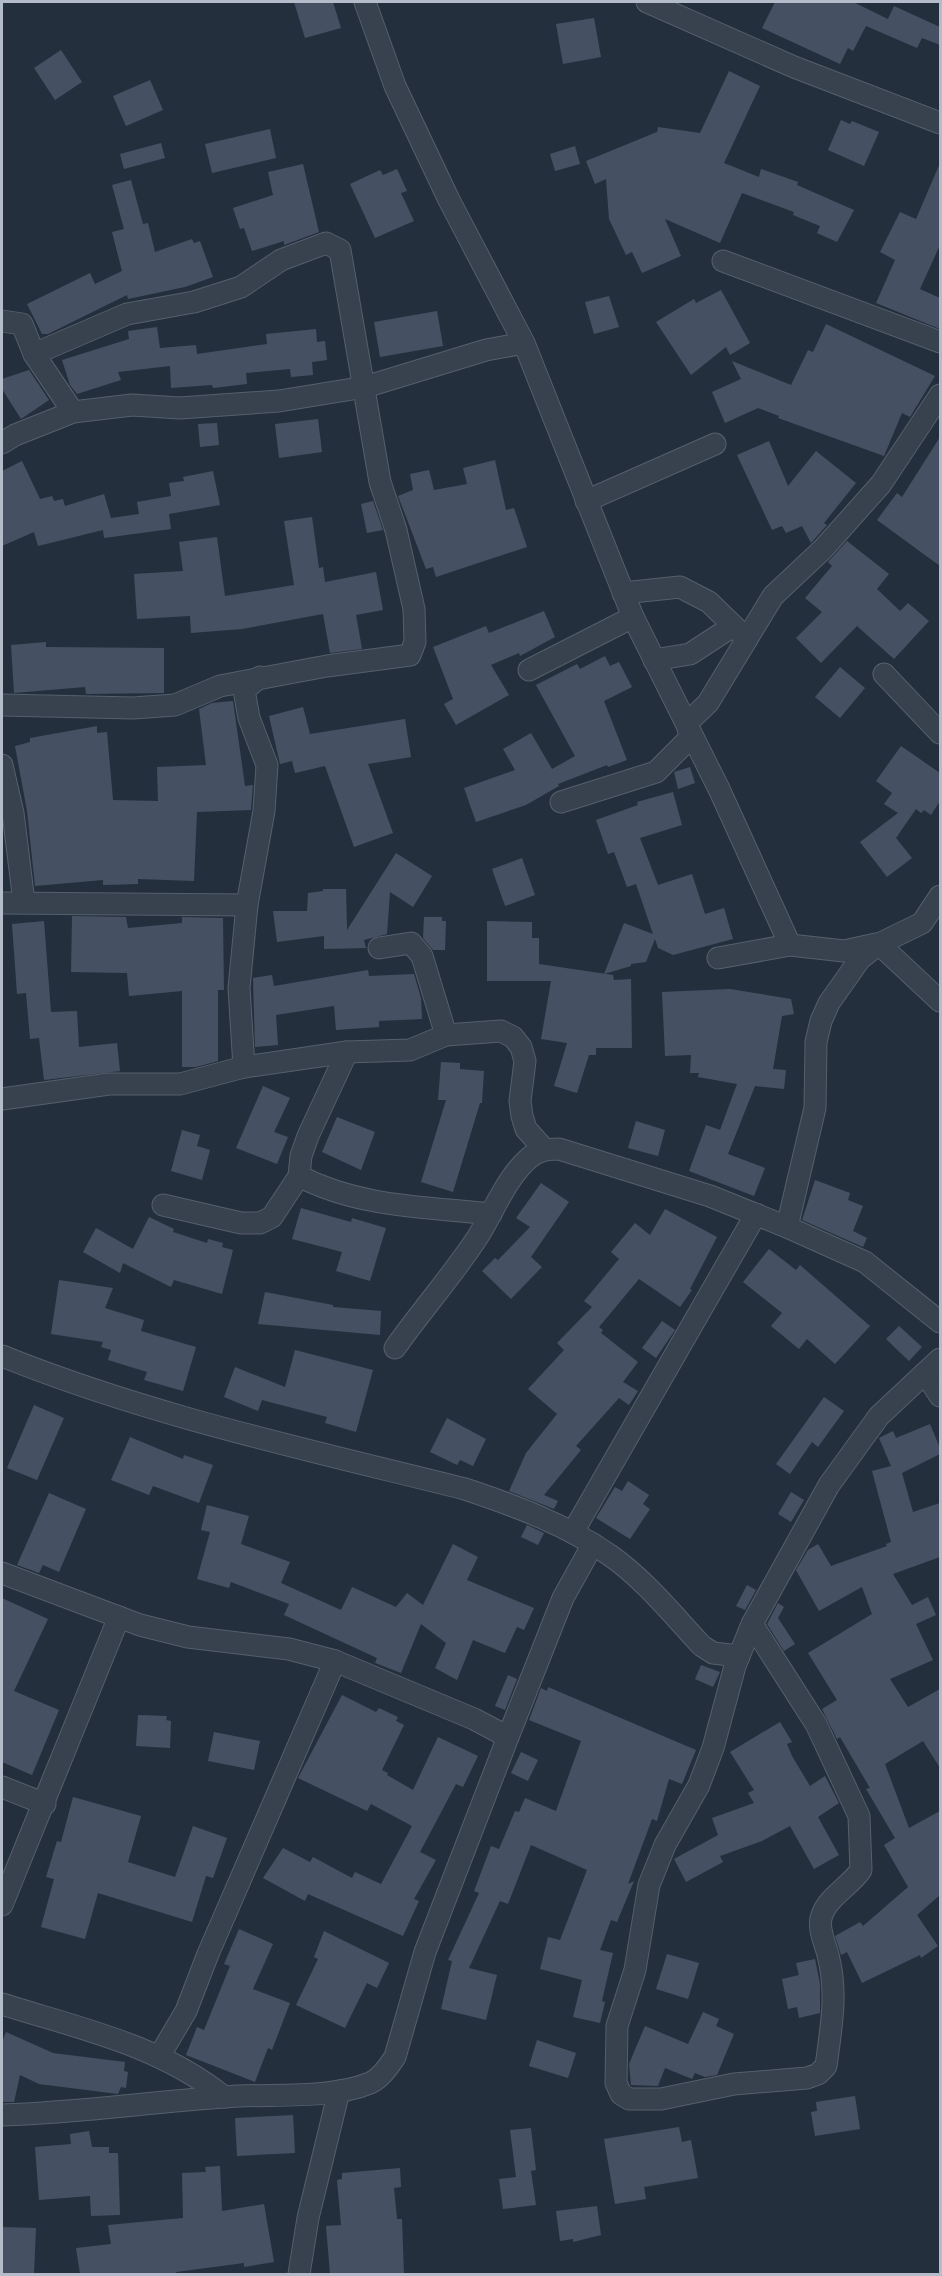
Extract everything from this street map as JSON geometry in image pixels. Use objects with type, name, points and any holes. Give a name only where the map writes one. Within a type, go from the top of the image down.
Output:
[{"type":"street","points":[[365,2],[395,86],[450,200],[524,343],[633,617],[687,723],[789,945]]},
{"type":"street","points":[[647,2],[794,67],[940,123]]},
{"type":"street","points":[[2,705],[133,708],[175,705],[220,686],[260,677],[410,655],[415,642],[414,609],[396,530],[380,482],[340,250],[326,243],[281,261],[241,287],[194,302],[127,314],[34,354]]},
{"type":"street","points":[[723,261],[940,342]]},
{"type":"street","points":[[2,321],[22,324],[34,354],[73,412]]},
{"type":"street","points":[[2,443],[15,435],[73,412],[132,405],[180,408],[258,403],[365,387],[486,350],[524,343]]},
{"type":"street","points":[[687,723],[708,703],[740,632],[773,596],[823,549],[881,484],[940,394]]},
{"type":"street","points":[[586,501],[715,444]]},
{"type":"street","points":[[624,593],[680,587],[709,602],[740,632]]},
{"type":"street","points":[[529,670],[633,617]]},
{"type":"street","points":[[654,660],[690,654],[740,632]]},
{"type":"street","points":[[884,674],[940,733]]},
{"type":"street","points":[[244,1066],[239,988],[247,905],[264,811],[267,765],[249,718],[244,690],[260,677]]},
{"type":"street","points":[[561,802],[656,772],[690,738],[687,723]]},
{"type":"street","points":[[2,765],[13,813],[24,902]]},
{"type":"street","points":[[788,1227],[815,1108],[816,1042],[821,1021],[829,1003],[860,959],[879,944],[922,923],[940,896]]},
{"type":"street","points":[[2,903],[247,905]]},
{"type":"street","points":[[379,948],[411,944],[422,956],[446,1035]]},
{"type":"street","points":[[718,958],[789,945],[844,951],[879,944]]},
{"type":"street","points":[[879,944],[940,1001]]},
{"type":"street","points":[[2,1099],[109,1084],[180,1084],[244,1066],[347,1052],[410,1050],[446,1035],[476,1031],[501,1031],[513,1037],[521,1047],[525,1061],[520,1101],[522,1116],[526,1129],[544,1149]]},
{"type":"street","points":[[163,1205],[240,1223],[260,1224],[272,1216],[299,1176],[300,1156],[347,1052]]},
{"type":"street","points":[[395,1348],[423,1307],[476,1240],[529,1157],[544,1149],[559,1149],[710,1196],[788,1227],[865,1262],[940,1322]]},
{"type":"street","points":[[299,1176],[323,1189],[371,1202],[491,1214]]},
{"type":"street","points":[[573,1532],[756,1214]]},
{"type":"street","points":[[2,1356],[53,1377],[196,1422],[465,1489],[503,1502],[573,1532],[593,1544],[638,1578],[702,1646],[712,1653],[739,1656]]},
{"type":"street","points":[[752,1624],[816,1724],[859,1816],[861,1870],[826,1907],[821,1916],[835,1995],[826,2066],[818,2074],[807,2078],[734,2084],[661,2099],[629,2099],[621,2094],[616,2084],[617,2026],[635,1970],[649,1885],[665,1845],[699,1785],[713,1748],[739,1656],[752,1624],[829,1485],[879,1416],[940,1359]]},
{"type":"street","points":[[925,1373],[940,1396]]},
{"type":"street","points":[[2,2115],[57,2114],[224,2097],[339,2091],[371,2082],[385,2072],[395,2057],[425,1952],[508,1737],[563,1598],[593,1544]]},
{"type":"street","points":[[2,1573],[119,1617],[188,1637],[289,1649],[335,1661],[474,1719],[508,1737]]},
{"type":"street","points":[[2,1905],[45,1804],[67,1740],[119,1617]]},
{"type":"street","points":[[160,2055],[186,2011],[208,1954],[335,1661]]},
{"type":"street","points":[[2,1787],[45,1804]]},
{"type":"street","points":[[2,2004],[160,2055],[203,2080],[224,2097]]},
{"type":"street","points":[[299,2274],[308,2218],[339,2091]]},
{"type":"building","points":[[294,2],[333,2],[341,28],[305,38]]},
{"type":"building","points":[[775,2],[853,2],[888,19],[894,6],[940,27],[940,45],[922,38],[917,48],[866,26],[853,51],[848,48],[840,64],[762,28]]},
{"type":"building","points":[[594,18],[601,57],[563,64],[556,24]]},
{"type":"building","points":[[61,50],[82,82],[55,100],[34,68]]},
{"type":"building","points":[[729,71],[760,86],[724,163],[759,177],[761,169],[798,182],[797,185],[854,210],[837,242],[817,233],[820,226],[793,215],[794,212],[742,193],[720,243],[665,219],[681,256],[642,273],[632,252],[626,255],[609,219],[606,179],[595,184],[586,161],[657,132],[658,127],[700,133]]},
{"type":"building","points":[[150,80],[163,110],[126,126],[113,96]]},
{"type":"building","points":[[841,120],[850,124],[852,121],[879,132],[864,166],[828,150]]},
{"type":"building","points":[[270,129],[276,158],[212,173],[205,144]]},
{"type":"building","points":[[161,143],[165,158],[124,169],[120,154]]},
{"type":"building","points":[[575,146],[580,164],[555,171],[550,154]]},
{"type":"building","points":[[940,163],[940,245],[920,289],[940,298],[940,329],[876,303],[895,260],[880,252],[900,212],[916,219]]},
{"type":"building","points":[[303,164],[319,232],[284,245],[284,241],[252,251],[244,228],[240,229],[233,208],[273,195],[268,172]]},
{"type":"building","points":[[397,169],[407,191],[401,193],[414,221],[375,238],[350,184],[380,170],[383,175]]},
{"type":"building","points":[[131,180],[143,224],[148,223],[155,252],[192,239],[194,243],[200,241],[213,277],[185,287],[128,299],[127,295],[48,334],[42,334],[27,304],[90,273],[95,284],[122,271],[112,232],[124,229],[112,185]]},
{"type":"building","points":[[721,290],[750,343],[730,355],[726,347],[691,375],[656,322],[694,299],[696,303]]},
{"type":"building","points":[[609,296],[619,327],[594,334],[585,302]]},
{"type":"building","points":[[437,311],[443,346],[380,357],[374,322]]},
{"type":"building","points":[[826,324],[935,376],[910,417],[902,413],[884,456],[778,418],[779,416],[758,408],[725,423],[712,392],[741,379],[732,361],[791,385],[808,350],[813,352]]},
{"type":"building","points":[[157,327],[160,348],[196,345],[197,354],[267,344],[266,334],[316,329],[317,342],[325,341],[327,360],[312,362],[313,375],[291,377],[290,369],[246,373],[247,384],[213,388],[212,385],[171,388],[170,366],[118,372],[121,380],[77,394],[70,385],[62,360],[129,339],[128,331]]},
{"type":"building","points":[[29,370],[49,400],[21,419],[2,389],[2,379]]},
{"type":"building","points":[[318,419],[322,452],[279,458],[275,424]]},
{"type":"building","points":[[217,423],[219,445],[200,447],[198,424]]},
{"type":"building","points":[[940,437],[940,566],[877,520],[897,493],[902,497]]},
{"type":"building","points":[[769,441],[788,486],[816,451],[856,483],[824,523],[827,525],[811,543],[802,526],[786,533],[782,526],[772,530],[737,455]]},
{"type":"building","points":[[495,460],[506,510],[514,508],[527,547],[436,577],[433,567],[426,569],[398,496],[413,490],[410,474],[429,470],[434,490],[467,484],[463,468]]},
{"type":"building","points":[[22,461],[40,499],[52,496],[54,501],[63,499],[65,506],[104,494],[111,518],[139,514],[137,502],[171,496],[169,483],[184,481],[183,477],[213,471],[220,505],[169,514],[171,529],[104,538],[103,530],[38,546],[34,532],[2,546],[2,471]]},
{"type":"building","points":[[373,501],[383,530],[367,533],[361,504]]},
{"type":"building","points":[[312,517],[319,568],[323,567],[325,582],[376,572],[383,610],[356,615],[362,649],[330,653],[323,614],[242,629],[191,633],[190,616],[137,619],[134,574],[183,571],[179,542],[217,537],[225,596],[294,585],[284,521]]},
{"type":"building","points":[[847,541],[889,574],[877,589],[900,611],[908,603],[929,621],[894,659],[857,626],[821,663],[796,638],[822,612],[805,598],[832,566],[828,562]]},
{"type":"building","points":[[544,611],[555,637],[520,656],[519,653],[491,665],[509,695],[456,725],[444,704],[453,699],[433,647],[486,626],[489,633]]},
{"type":"building","points":[[46,642],[46,647],[164,648],[164,693],[86,694],[85,687],[14,693],[11,645]]},
{"type":"building","points":[[605,656],[610,666],[619,662],[632,687],[604,701],[627,760],[608,767],[607,765],[558,784],[559,786],[526,805],[476,822],[464,788],[515,770],[503,749],[531,733],[552,769],[575,756],[536,685],[577,664],[580,669]]},
{"type":"building","points":[[840,667],[865,688],[840,718],[815,697]]},
{"type":"building","points":[[233,701],[245,786],[253,785],[251,810],[197,812],[194,881],[138,879],[138,884],[103,885],[103,880],[35,886],[27,811],[15,746],[30,742],[30,738],[97,726],[97,733],[107,732],[113,800],[158,801],[157,767],[206,765],[199,709],[212,703]]},
{"type":"building","points":[[303,707],[310,734],[405,719],[411,757],[368,764],[393,833],[354,847],[325,766],[295,773],[292,761],[280,764],[269,716]]},
{"type":"building","points":[[901,746],[940,773],[940,801],[931,815],[924,810],[921,813],[916,809],[896,838],[912,858],[887,877],[860,842],[898,813],[884,804],[892,793],[876,781]]},
{"type":"building","points":[[690,767],[695,783],[678,789],[674,772]]},
{"type":"building","points":[[673,792],[682,825],[640,838],[658,885],[692,874],[705,914],[724,908],[733,939],[673,955],[658,948],[655,939],[646,962],[631,964],[631,966],[604,974],[624,923],[653,934],[636,884],[627,887],[614,852],[608,854],[596,820],[638,805],[637,802]]},
{"type":"building","points":[[396,853],[432,876],[413,907],[390,892],[387,934],[364,940],[366,948],[324,949],[324,936],[277,942],[273,911],[307,911],[308,893],[323,891],[323,889],[346,889],[347,930]]},
{"type":"building","points":[[522,858],[535,895],[505,906],[492,869]]},
{"type":"building","points":[[72,916],[126,917],[128,928],[182,923],[182,917],[223,918],[224,990],[218,990],[218,1061],[196,1067],[182,1067],[182,991],[129,996],[127,973],[71,972]]},
{"type":"building","points":[[424,917],[442,917],[442,921],[446,921],[445,950],[433,950],[423,938]]},
{"type":"building","points":[[44,921],[51,1012],[77,1011],[79,1047],[117,1043],[120,1071],[44,1080],[39,1038],[30,1039],[26,993],[17,994],[12,924]]},
{"type":"building","points":[[487,921],[532,922],[532,938],[539,938],[539,964],[613,975],[614,980],[631,979],[632,1048],[596,1048],[596,1055],[589,1055],[577,1093],[554,1086],[567,1043],[541,1039],[551,981],[487,981]]},
{"type":"building","points":[[368,970],[369,976],[414,974],[421,998],[422,1019],[379,1021],[379,1027],[336,1030],[334,1006],[276,1015],[278,1045],[255,1047],[253,978],[272,975],[274,986]]},
{"type":"building","points":[[730,989],[791,999],[794,1014],[782,1016],[773,1069],[786,1070],[784,1089],[755,1086],[728,1154],[765,1168],[754,1196],[689,1171],[706,1125],[720,1130],[737,1084],[698,1077],[699,1073],[690,1073],[691,1055],[665,1056],[662,992]]},
{"type":"building","points":[[441,1062],[460,1063],[460,1069],[484,1071],[482,1103],[480,1103],[453,1192],[421,1182],[446,1100],[438,1100]]},
{"type":"building","points":[[263,1086],[290,1098],[274,1132],[288,1137],[277,1164],[236,1148]]},
{"type":"building","points":[[337,1117],[375,1132],[361,1170],[322,1152]]},
{"type":"building","points":[[636,1121],[665,1130],[658,1156],[628,1148]]},
{"type":"building","points":[[182,1130],[200,1135],[197,1146],[210,1150],[202,1180],[171,1171]]},
{"type":"building","points":[[815,1180],[850,1193],[848,1200],[863,1206],[853,1231],[867,1238],[863,1247],[802,1220]]},
{"type":"building","points":[[541,1183],[569,1202],[531,1257],[542,1267],[511,1299],[482,1271],[495,1258],[498,1260],[530,1227],[516,1218]]},
{"type":"building","points":[[301,1208],[351,1222],[352,1218],[386,1228],[370,1281],[336,1271],[342,1252],[292,1239]]},
{"type":"building","points":[[665,1209],[717,1237],[690,1289],[692,1290],[680,1307],[639,1279],[599,1327],[603,1330],[601,1333],[638,1362],[623,1382],[638,1391],[629,1405],[619,1398],[576,1446],[581,1450],[544,1495],[558,1501],[554,1509],[509,1491],[526,1453],[557,1414],[528,1389],[564,1350],[557,1343],[592,1307],[584,1301],[619,1259],[611,1252],[635,1223],[650,1235]]},
{"type":"building","points":[[149,1217],[174,1229],[173,1232],[207,1243],[208,1239],[223,1243],[222,1247],[233,1250],[222,1294],[174,1280],[171,1287],[123,1263],[120,1273],[83,1252],[96,1228],[133,1249]]},
{"type":"building","points":[[769,1249],[796,1270],[800,1265],[870,1326],[835,1364],[807,1339],[799,1349],[771,1326],[782,1313],[743,1282]]},
{"type":"building","points":[[59,1280],[113,1288],[105,1308],[144,1320],[141,1331],[196,1347],[183,1391],[144,1380],[147,1372],[108,1360],[111,1350],[101,1347],[103,1342],[51,1334]]},
{"type":"building","points":[[265,1292],[333,1305],[333,1307],[381,1311],[380,1335],[258,1324]]},
{"type":"building","points":[[662,1321],[675,1330],[656,1358],[642,1348]]},
{"type":"building","points":[[899,1326],[922,1347],[909,1361],[886,1339]]},
{"type":"building","points":[[295,1350],[373,1370],[356,1432],[325,1423],[327,1417],[262,1400],[258,1411],[224,1397],[235,1367],[285,1387]]},
{"type":"building","points":[[824,1397],[844,1411],[818,1447],[812,1442],[790,1474],[776,1464]]},
{"type":"building","points":[[34,1405],[64,1418],[37,1480],[7,1468]]},
{"type":"building","points":[[447,1418],[486,1439],[473,1466],[460,1460],[457,1465],[430,1452]]},
{"type":"building","points":[[930,1424],[940,1448],[940,1454],[902,1473],[913,1512],[940,1503],[940,1557],[893,1574],[912,1605],[928,1597],[936,1615],[916,1624],[933,1660],[890,1679],[908,1707],[940,1689],[940,1768],[923,1741],[885,1764],[909,1828],[940,1811],[940,1895],[917,1915],[938,1946],[921,1958],[920,1955],[862,1983],[847,1952],[841,1955],[835,1936],[860,1922],[863,1926],[908,1887],[884,1845],[895,1838],[866,1789],[870,1788],[840,1737],[837,1739],[822,1709],[837,1700],[808,1653],[872,1614],[862,1587],[819,1611],[796,1570],[808,1550],[818,1544],[831,1566],[887,1546],[886,1544],[891,1542],[872,1471],[891,1466],[879,1438],[893,1431],[896,1438]]},
{"type":"building","points":[[130,1437],[183,1459],[184,1455],[213,1465],[199,1503],[153,1486],[149,1495],[111,1480]]},
{"type":"building","points":[[628,1481],[649,1495],[643,1504],[650,1509],[630,1539],[596,1518],[615,1487],[622,1491]]},
{"type":"building","points":[[791,1492],[804,1500],[791,1522],[778,1514]]},
{"type":"building","points":[[49,1493],[86,1509],[59,1572],[43,1565],[39,1573],[17,1565]]},
{"type":"building","points":[[207,1505],[249,1516],[241,1544],[290,1562],[281,1583],[341,1610],[352,1587],[396,1607],[407,1593],[423,1605],[453,1544],[478,1557],[467,1580],[534,1608],[524,1630],[517,1627],[505,1653],[473,1640],[457,1680],[435,1668],[446,1643],[421,1624],[401,1673],[375,1663],[377,1658],[284,1615],[289,1604],[231,1582],[229,1588],[197,1579],[210,1532],[201,1530]]},
{"type":"building","points":[[527,1525],[544,1533],[538,1545],[521,1537]]},
{"type":"building","points":[[747,1585],[756,1590],[745,1610],[736,1606]]},
{"type":"building","points":[[2,1598],[48,1619],[14,1691],[59,1710],[32,1775],[2,1762]]},
{"type":"building","points":[[778,1603],[784,1607],[778,1618],[795,1644],[784,1651],[767,1624]]},
{"type":"building","points":[[701,1665],[720,1672],[713,1687],[695,1679]]},
{"type":"building","points":[[508,1675],[517,1679],[505,1710],[495,1706]]},
{"type":"building","points":[[548,1687],[696,1750],[682,1784],[669,1779],[657,1821],[652,1819],[628,1884],[634,1881],[617,1922],[611,1920],[600,1950],[613,1953],[602,2001],[605,2002],[600,2023],[573,2017],[582,1980],[540,1969],[548,1937],[560,1940],[587,1870],[531,1845],[508,1904],[500,1901],[469,1968],[497,1975],[486,2020],[441,2009],[452,1961],[448,1960],[479,1893],[474,1891],[491,1846],[499,1849],[515,1811],[519,1812],[525,1798],[556,1811],[581,1741],[529,1720],[541,1688],[547,1691]]},
{"type":"building","points":[[342,1695],[376,1712],[379,1708],[398,1717],[396,1721],[404,1725],[382,1770],[413,1790],[438,1737],[478,1756],[463,1787],[456,1784],[420,1852],[436,1860],[414,1899],[419,1901],[403,1936],[308,1894],[305,1901],[263,1878],[283,1848],[310,1862],[313,1857],[352,1878],[355,1872],[381,1884],[412,1826],[371,1804],[367,1811],[298,1778]]},
{"type":"building","points":[[138,1715],[167,1716],[166,1720],[171,1721],[170,1748],[136,1746]]},
{"type":"building","points":[[780,1722],[792,1742],[787,1744],[792,1756],[810,1786],[825,1776],[839,1803],[818,1817],[839,1855],[814,1869],[790,1826],[762,1841],[720,1856],[723,1862],[686,1882],[674,1859],[718,1835],[712,1818],[754,1803],[748,1793],[754,1790],[730,1752]]},
{"type":"building","points":[[214,1732],[260,1741],[254,1770],[208,1761]]},
{"type":"building","points":[[521,1752],[538,1760],[528,1781],[511,1773]]},
{"type":"building","points":[[73,1797],[141,1816],[128,1862],[175,1877],[193,1826],[227,1838],[213,1878],[206,1876],[192,1922],[98,1893],[85,1939],[41,1927],[54,1879],[46,1877],[57,1841],[61,1842]]},
{"type":"building","points":[[239,1929],[273,1944],[253,1989],[290,2003],[272,2050],[268,2048],[255,2082],[186,2055],[197,2027],[204,2030],[230,1966],[224,1964]]},
{"type":"building","points":[[324,1931],[389,1963],[377,1988],[367,1983],[345,2028],[296,2005],[318,1959],[314,1957]]},
{"type":"building","points":[[667,1954],[699,1963],[688,1999],[656,1989]]},
{"type":"building","points":[[815,1959],[820,1984],[820,2013],[799,2018],[797,2007],[788,2009],[782,1979],[799,1975],[796,1963]]},
{"type":"building","points":[[703,2012],[719,2019],[716,2026],[734,2034],[717,2075],[705,2077],[695,2073],[692,2079],[665,2068],[658,2086],[631,2085],[629,2064],[645,2026],[688,2044]]},
{"type":"building","points":[[6,2032],[53,2053],[125,2062],[124,2071],[128,2072],[126,2088],[121,2087],[118,2094],[39,2084],[20,2075],[14,2102],[2,2102],[2,2042]]},
{"type":"building","points":[[537,2040],[576,2053],[568,2078],[529,2066]]},
{"type":"building","points":[[855,2096],[860,2129],[815,2136],[811,2112],[817,2111],[816,2102]]},
{"type":"building","points":[[293,2115],[295,2153],[237,2156],[235,2118]]},
{"type":"building","points":[[679,2127],[682,2142],[691,2140],[698,2178],[644,2187],[646,2199],[615,2204],[604,2139]]},
{"type":"building","points":[[531,2128],[536,2170],[531,2171],[536,2205],[503,2209],[499,2179],[516,2177],[510,2130]]},
{"type":"building","points":[[89,2131],[92,2147],[109,2147],[109,2153],[118,2153],[120,2215],[91,2216],[90,2196],[39,2200],[35,2147],[71,2144],[70,2134]]},
{"type":"building","points":[[220,2166],[222,2211],[264,2204],[274,2262],[244,2267],[244,2263],[176,2272],[176,2274],[80,2274],[76,2248],[111,2244],[108,2225],[183,2218],[182,2173],[206,2172],[205,2167]]},
{"type":"building","points":[[400,2168],[401,2187],[394,2188],[397,2219],[402,2219],[404,2274],[330,2274],[326,2226],[341,2225],[337,2180],[342,2179],[342,2173]]},
{"type":"building","points":[[597,2206],[601,2235],[573,2242],[573,2239],[560,2241],[556,2211]]},
{"type":"building","points":[[2,2227],[36,2228],[34,2274],[2,2274]]}]
